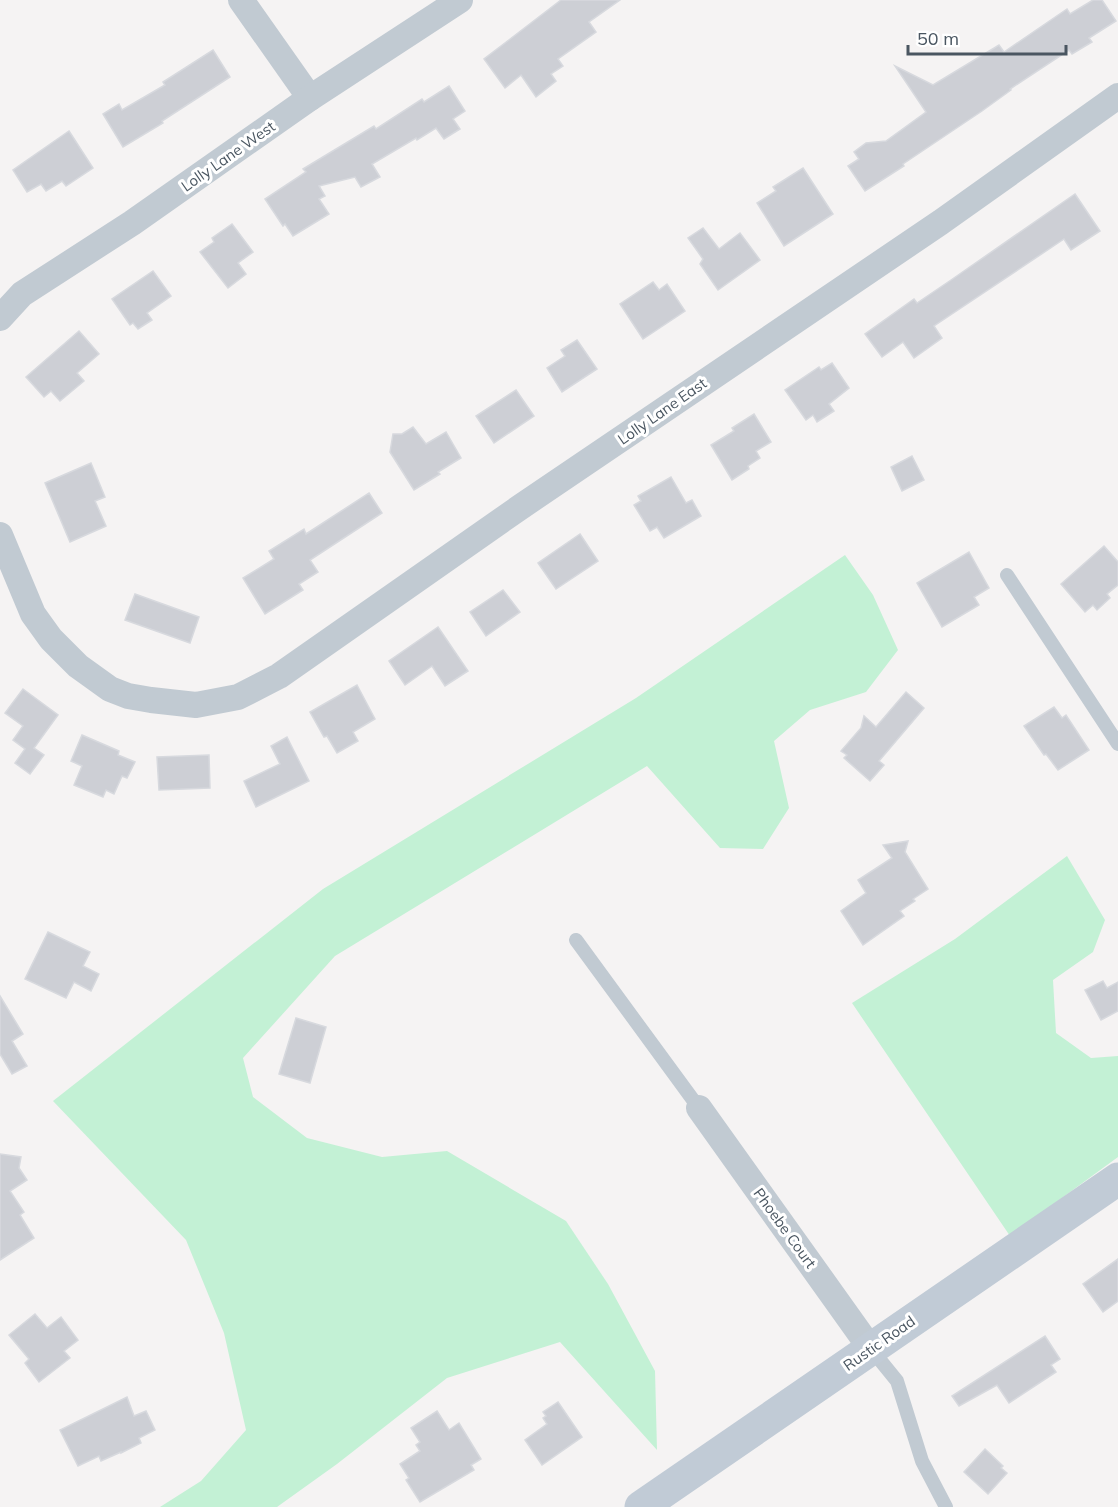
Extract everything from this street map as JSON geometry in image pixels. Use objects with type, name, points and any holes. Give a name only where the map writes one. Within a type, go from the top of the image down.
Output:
[{"type":"street","points":[[241,0],[310,99]]},
{"type":"street","name":"Lolly Lane West","points":[[0,318],[22,294],[132,223],[310,99],[460,0]]},
{"type":"street","name":"Lolly Lane East","points":[[0,535],[33,614],[51,639],[78,666],[110,689],[128,696],[196,705],[238,697],[279,676],[519,508],[941,222],[1118,96]]},
{"type":"street","name":"Phoebe Court","points":[[699,1108],[871,1349]]},
{"type":"street","name":"Rustic Road","points":[[641,1507],[1118,1179]]},
{"type":"lane","points":[[1007,575],[1118,744]]},
{"type":"lane","points":[[576,940],[699,1108]]},
{"type":"lane","points":[[871,1349],[897,1381],[922,1461],[946,1507]]},
{"type":"green space","points":[[845,555],[873,595],[898,650],[866,692],[810,710],[774,741],[789,808],[763,849],[720,848],[647,766],[335,956],[243,1058],[253,1097],[307,1138],[382,1157],[447,1151],[566,1221],[608,1284],[655,1371],[657,1450],[560,1342],[447,1378],[337,1464],[277,1507],[160,1507],[201,1481],[246,1430],[224,1333],[186,1240],[53,1101],[323,889],[636,698]]},
{"type":"green space","points":[[1067,856],[1105,920],[1093,952],[1053,980],[1056,1033],[1091,1058],[1118,1056],[1118,1157],[1010,1236],[852,1003],[955,939]]},
{"type":"building","points":[[561,0],[620,0],[589,22],[596,32],[558,59],[563,66],[551,74],[556,81],[536,97],[521,75],[505,88],[484,59]]},
{"type":"building","points":[[1093,0],[1102,0],[1116,21],[1089,38],[1092,42],[1072,54],[1069,50],[865,191],[848,166],[859,159],[854,152],[866,143],[886,141],[926,112],[895,66],[933,85],[999,45],[1004,52],[1067,9],[1070,14]]},
{"type":"building","points":[[213,50],[230,77],[162,121],[163,123],[123,147],[103,114],[119,104],[122,110],[165,85],[163,82]]},
{"type":"building","points":[[449,86],[465,111],[453,119],[460,129],[444,139],[436,128],[417,140],[416,138],[372,164],[380,177],[361,187],[355,177],[319,186],[325,196],[319,199],[329,214],[293,236],[285,224],[283,226],[265,199],[306,172],[303,169],[374,126],[376,129],[422,99],[424,102]]},
{"type":"building","points":[[69,131],[93,168],[66,186],[62,181],[46,191],[41,184],[27,192],[13,170]]},
{"type":"building","points":[[803,168],[833,214],[784,246],[757,203],[776,191],[773,187]]},
{"type":"building","points":[[1075,194],[1100,231],[1071,250],[1064,239],[934,326],[942,338],[914,358],[903,342],[882,357],[865,334],[914,299],[917,303]]},
{"type":"building","points":[[232,224],[253,252],[238,263],[246,274],[228,288],[200,252],[214,242],[212,238]]},
{"type":"building","points":[[703,228],[719,249],[740,233],[760,260],[718,290],[700,264],[703,259],[688,238]]},
{"type":"building","points":[[153,271],[171,296],[147,313],[152,320],[138,329],[133,323],[130,325],[112,299]]},
{"type":"building","points":[[653,282],[659,290],[667,284],[685,311],[643,339],[620,304]]},
{"type":"building","points":[[79,331],[99,354],[77,373],[84,381],[60,401],[51,391],[44,397],[26,377]]},
{"type":"building","points":[[577,340],[597,369],[562,392],[547,368],[565,356],[561,350]]},
{"type":"building","points":[[832,363],[849,388],[829,404],[834,411],[817,422],[813,415],[806,420],[785,390],[819,367],[821,370]]},
{"type":"building","points":[[516,390],[534,416],[494,443],[476,416]]},
{"type":"building","points":[[754,414],[771,442],[756,451],[760,458],[748,466],[749,469],[732,480],[711,445],[734,431],[732,428]]},
{"type":"building","points":[[413,427],[426,444],[446,432],[461,458],[414,490],[390,452],[393,434],[402,434]]},
{"type":"building","points":[[912,456],[924,480],[902,491],[891,467]]},
{"type":"building","points":[[91,463],[105,497],[95,501],[106,526],[70,542],[45,483]]},
{"type":"building","points":[[671,477],[686,503],[692,500],[701,516],[664,538],[657,527],[650,531],[634,505],[641,501],[638,496]]},
{"type":"building","points":[[369,493],[382,513],[310,560],[318,572],[299,584],[303,590],[265,614],[243,578],[274,559],[269,551],[304,529],[306,534]]},
{"type":"building","points":[[580,534],[598,561],[556,589],[538,563]]},
{"type":"building","points":[[1104,546],[1118,562],[1118,585],[1107,594],[1110,598],[1097,610],[1093,605],[1085,612],[1061,584]]},
{"type":"building","points":[[969,552],[989,588],[974,597],[979,605],[942,627],[917,583]]},
{"type":"building","points":[[503,590],[520,612],[486,636],[470,612]]},
{"type":"building","points":[[135,594],[199,617],[190,643],[125,620]]},
{"type":"building","points":[[438,627],[468,671],[445,686],[432,666],[405,685],[389,661]]},
{"type":"building","points":[[357,685],[375,719],[353,732],[358,741],[337,753],[327,736],[324,737],[310,712]]},
{"type":"building","points":[[23,689],[58,715],[34,748],[44,755],[30,774],[15,763],[25,749],[13,740],[23,726],[5,713]]},
{"type":"building","points":[[906,692],[924,708],[879,761],[884,765],[870,781],[844,758],[847,755],[841,751],[861,728],[864,716],[876,727]]},
{"type":"building","points":[[1054,707],[1062,718],[1066,715],[1089,750],[1058,770],[1046,754],[1044,755],[1024,726]]},
{"type":"building","points":[[82,735],[119,751],[118,755],[135,762],[127,778],[122,776],[114,794],[106,790],[103,797],[74,785],[82,766],[71,761]]},
{"type":"building","points":[[287,737],[309,781],[256,807],[244,781],[280,764],[271,746]]},
{"type":"building","points":[[209,755],[210,788],[159,790],[157,757]]},
{"type":"building","points":[[908,841],[905,852],[928,889],[900,911],[904,916],[863,945],[841,911],[866,893],[858,880],[892,858],[883,845]]},
{"type":"building","points":[[48,932],[90,952],[83,966],[99,974],[91,991],[74,982],[66,998],[25,979]]},
{"type":"building","points":[[1103,981],[1107,988],[1118,982],[1118,1011],[1101,1020],[1085,990]]},
{"type":"building","points":[[0,996],[23,1034],[12,1041],[27,1066],[12,1074],[0,1054]]},
{"type":"building","points":[[296,1018],[326,1027],[310,1083],[279,1074]]},
{"type":"building","points":[[0,1154],[21,1157],[19,1168],[27,1180],[10,1191],[24,1212],[20,1215],[34,1238],[0,1260]]},
{"type":"building","points":[[1118,1259],[1118,1301],[1103,1312],[1083,1284]]},
{"type":"building","points":[[35,1314],[47,1328],[61,1317],[78,1340],[64,1351],[70,1358],[39,1382],[25,1363],[29,1359],[9,1335]]},
{"type":"building","points":[[1045,1336],[1060,1359],[1051,1365],[1056,1372],[1009,1403],[997,1385],[959,1406],[952,1396]]},
{"type":"building","points":[[127,1397],[134,1416],[146,1411],[155,1430],[139,1438],[141,1443],[121,1453],[101,1461],[99,1456],[78,1466],[60,1430]]},
{"type":"building","points":[[558,1402],[582,1437],[542,1465],[525,1440],[547,1424],[543,1418],[546,1416],[543,1412]]},
{"type":"building","points":[[437,1411],[449,1430],[459,1423],[481,1459],[471,1465],[474,1470],[420,1502],[406,1480],[409,1478],[400,1464],[420,1451],[416,1445],[420,1442],[411,1428]]},
{"type":"building","points":[[985,1449],[1007,1473],[988,1494],[964,1472]]}]
